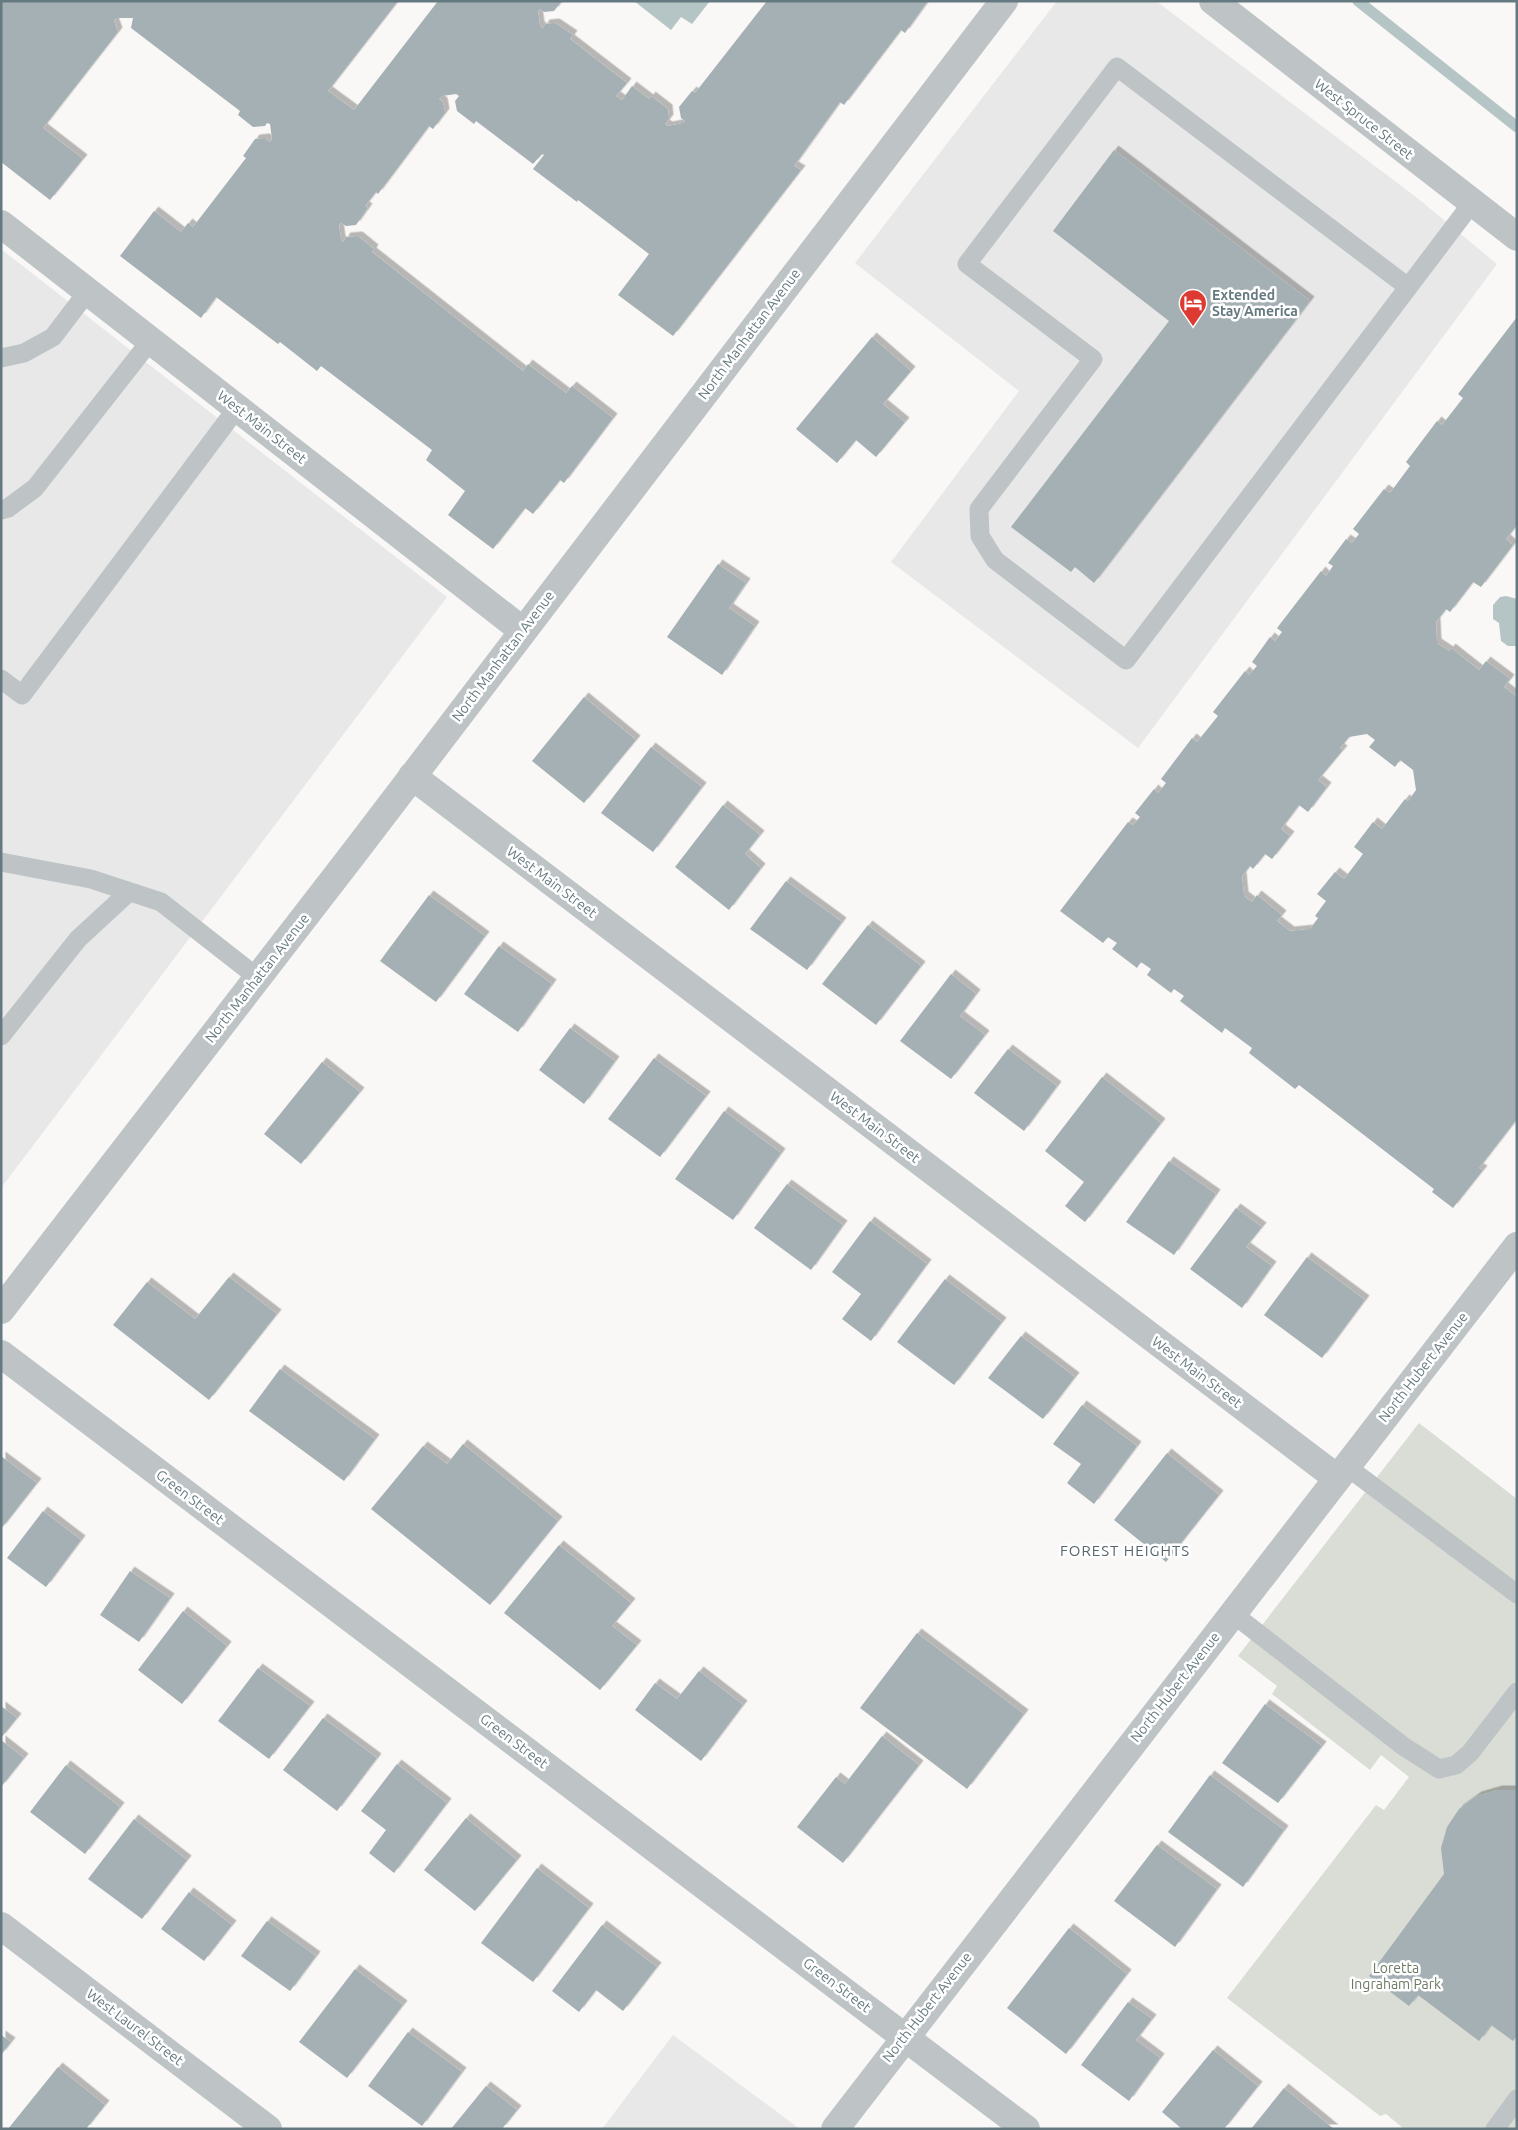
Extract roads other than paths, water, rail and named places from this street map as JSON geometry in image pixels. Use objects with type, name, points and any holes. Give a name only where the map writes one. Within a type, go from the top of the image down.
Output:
[{"type":"street","name":"North Manhattan Avenue","points":[[1,1310],[1004,1]]},
{"type":"street","name":"West Spruce Street","points":[[1213,1],[1517,237]]},
{"type":"street","name":"West Main Street","points":[[1,224],[522,630]]},
{"type":"street","name":"West Main Street","points":[[412,776],[1342,1472]]},
{"type":"street","name":"North Hubert Avenue","points":[[834,2129],[1517,1246]]},
{"type":"street","name":"Green Street","points":[[1,1354],[1026,2129]]},
{"type":"street","name":"West Laurel Street","points":[[1,1926],[268,2129]]},
{"type":"lane","points":[[1408,287],[1117,67],[967,264],[1093,359],[979,509],[980,536],[995,560],[1126,660],[1472,203]]},
{"type":"lane","points":[[1,358],[24,352],[53,337],[88,291]]},
{"type":"lane","points":[[1,510],[35,488],[151,340]]},
{"type":"lane","points":[[1,679],[22,695],[237,408]]},
{"type":"lane","points":[[1,862],[91,879],[161,902],[257,977]]},
{"type":"lane","points":[[1,1036],[78,938],[129,892]]},
{"type":"lane","points":[[1342,1472],[1517,1594]]},
{"type":"lane","points":[[1232,1613],[1403,1746],[1439,1769],[1456,1765],[1470,1753],[1517,1692]]},
{"type":"lane","points":[[1494,2129],[1517,2099]]},
{"type":"waterway","points":[[1358,1],[1517,127]]},
{"type":"place","name":"Extended Stay America","points":[[1193,327]]},
{"type":"district","name":"FOREST HEIGHTS","points":[[1125,1550]]},
{"type":"park label","name":"Loretta Ingraham Park","points":[[1396,1976]]}]
